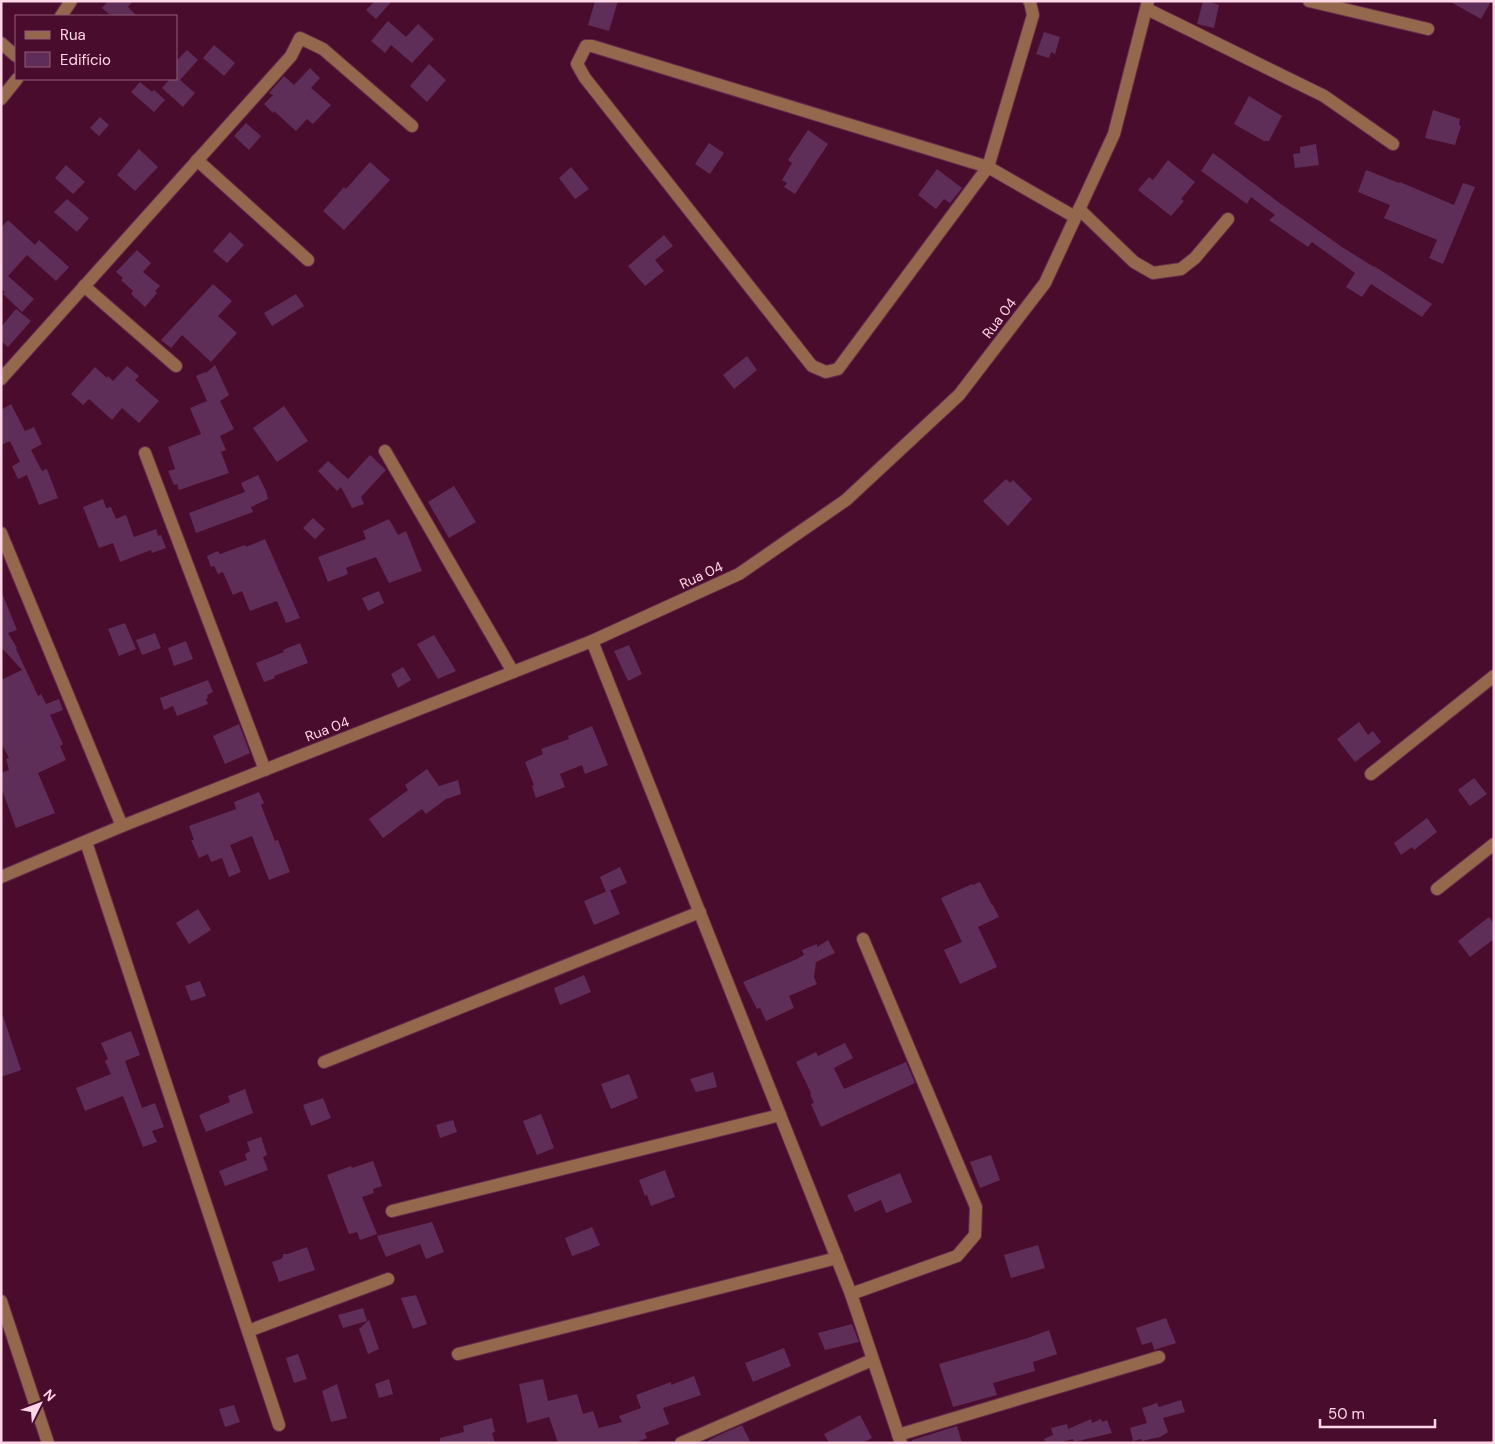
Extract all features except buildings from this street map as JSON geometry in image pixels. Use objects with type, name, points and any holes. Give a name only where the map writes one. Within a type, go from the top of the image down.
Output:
[{"type":"street","points":[[62,15],[71,1]]},
{"type":"street","points":[[1028,1],[1030,2],[1033,15],[988,167],[838,370],[826,372],[812,366],[585,78],[577,64],[586,46],[592,46],[988,167],[1077,213],[1134,262],[1153,273],[1181,268],[1195,258],[1228,219]]},
{"type":"street","points":[[1309,1],[1428,29]]},
{"type":"street","points":[[1148,5],[1324,96],[1393,144]]},
{"type":"street","name":"Rua 04","points":[[1,878],[122,826],[592,641],[739,574],[846,500],[959,395],[1044,283],[1114,134],[1148,5]]},
{"type":"street","points":[[1,379],[291,56],[300,38],[323,49],[412,126]]},
{"type":"street","points":[[1,43],[15,55]]},
{"type":"street","points":[[1,99],[16,80]]},
{"type":"street","points":[[197,160],[308,260]]},
{"type":"street","points":[[84,286],[176,366]]},
{"type":"street","points":[[385,451],[513,672]]},
{"type":"street","points":[[145,453],[265,770]]},
{"type":"street","points":[[1,534],[122,826]]},
{"type":"street","points":[[592,641],[851,1294],[900,1439],[1159,1357]]},
{"type":"street","points":[[1371,774],[1494,676]]},
{"type":"street","points":[[86,842],[279,1426]]},
{"type":"street","points":[[1437,889],[1494,844]]},
{"type":"street","points":[[324,1062],[700,912]]},
{"type":"street","points":[[851,1294],[957,1256],[975,1235],[976,1207],[863,939]]},
{"type":"street","points":[[392,1211],[780,1115]]},
{"type":"street","points":[[458,1354],[837,1258]]},
{"type":"street","points":[[248,1331],[388,1279]]},
{"type":"street","points":[[1,1301],[48,1443]]},
{"type":"street","points":[[681,1443],[872,1360]]}]
